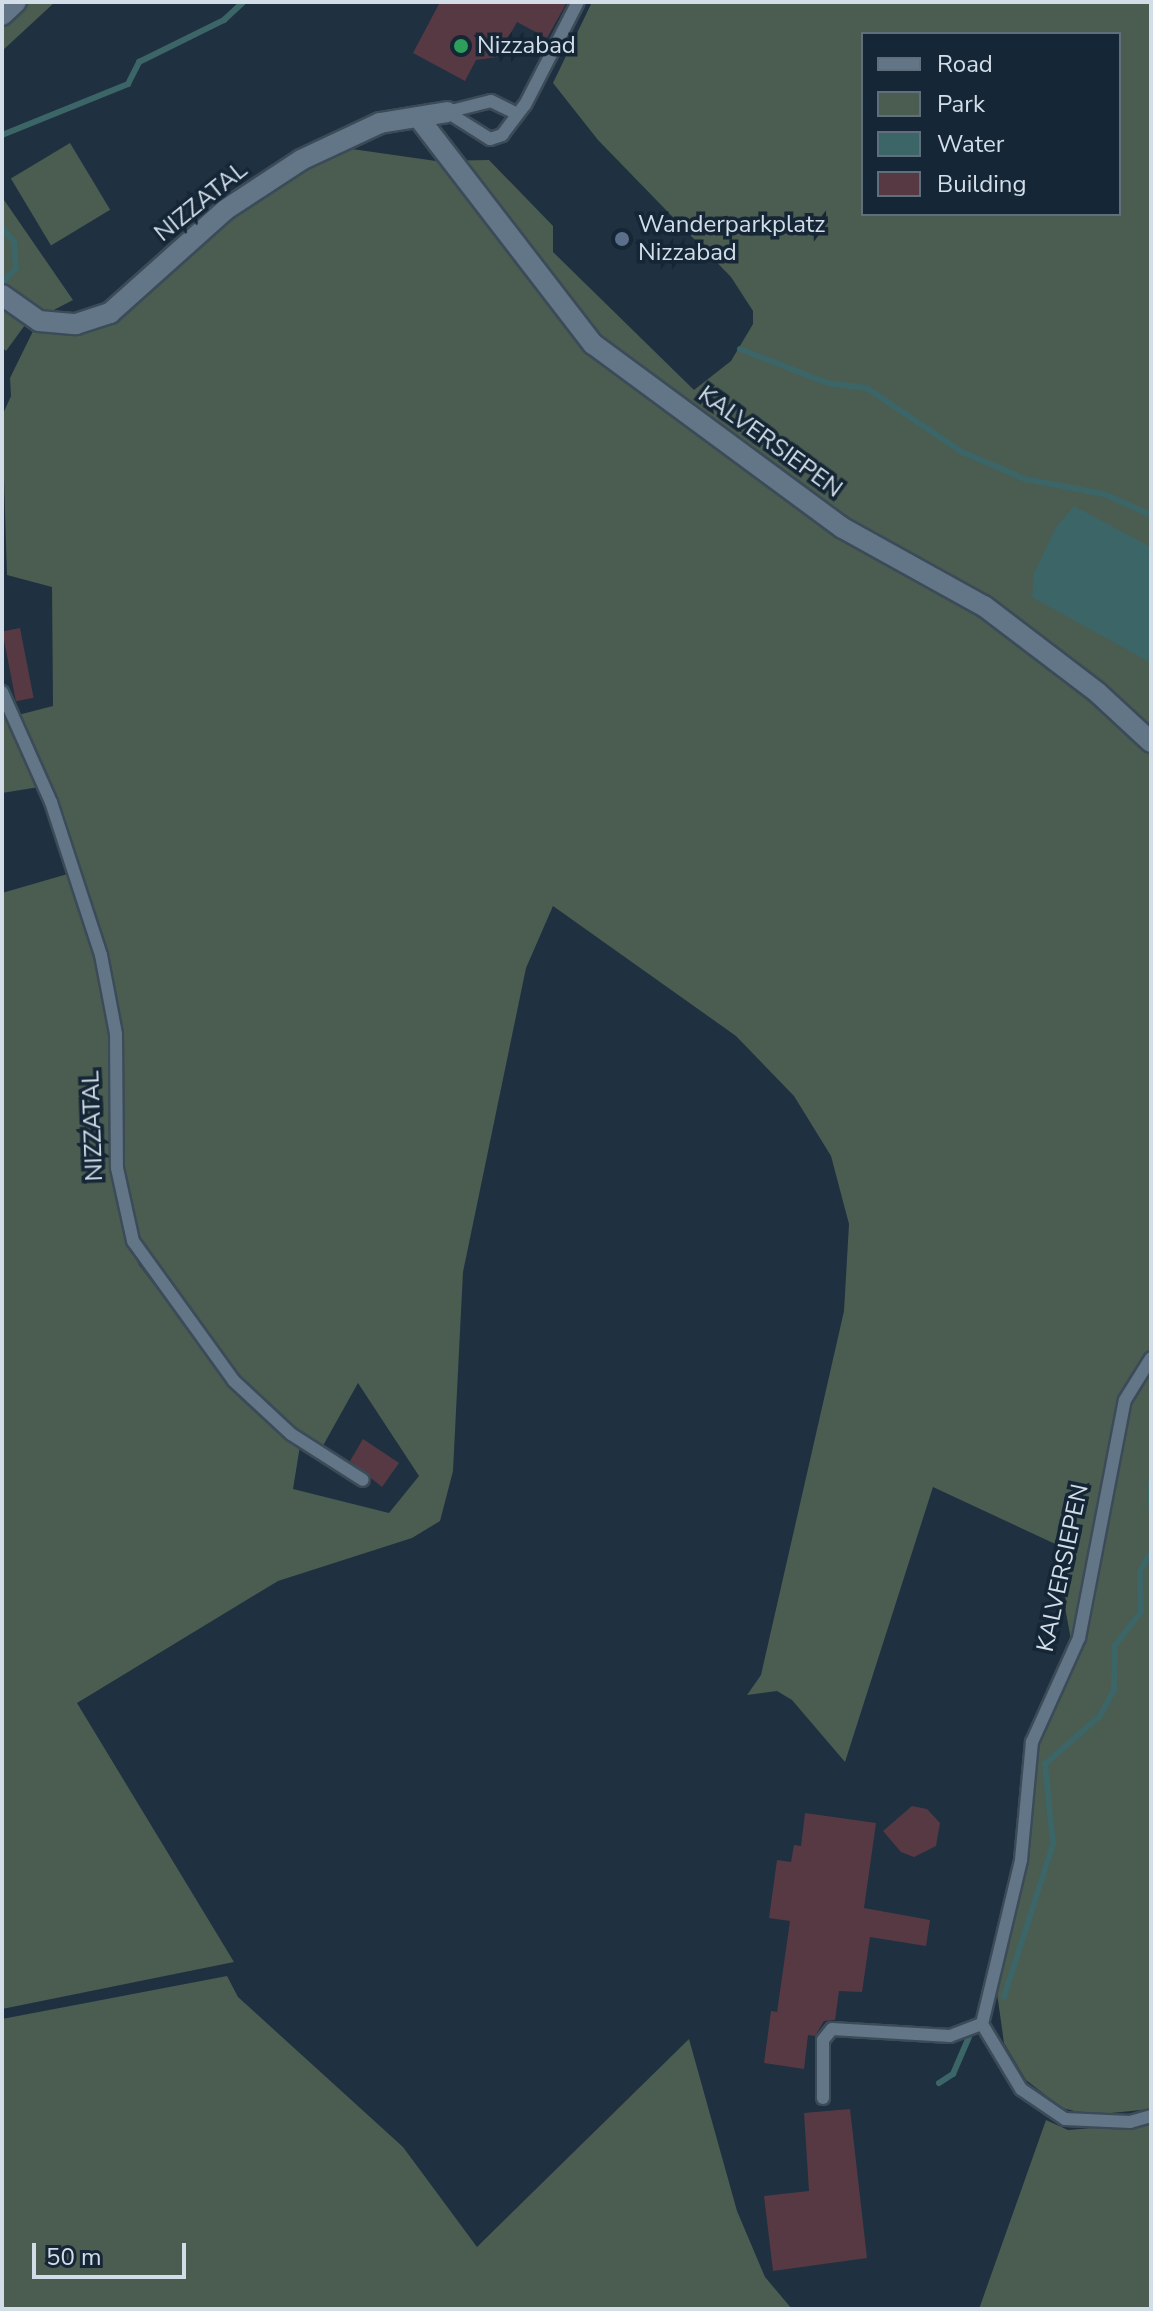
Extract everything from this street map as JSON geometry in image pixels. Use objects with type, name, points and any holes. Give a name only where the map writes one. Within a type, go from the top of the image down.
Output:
[{"type":"street","points":[[2,15],[16,2]]},
{"type":"street","name":"NIZZATAL","points":[[7,299],[39,321],[76,324],[110,313],[225,210],[301,160],[380,123],[447,112]]},
{"type":"street","name":"KALVERSIEPEN","points":[[418,117],[593,344],[843,528],[984,606],[1098,693],[1151,742]]},
{"type":"lane","points":[[447,112],[490,139],[502,135],[529,98],[578,2]]},
{"type":"lane","points":[[447,112],[491,101],[516,113]]},
{"type":"lane","name":"NIZZATAL","points":[[2,692],[51,802],[101,955],[116,1034],[117,1168],[133,1241],[234,1381],[291,1434],[363,1480]]},
{"type":"lane","name":"KALVERSIEPEN","points":[[982,2024],[1021,1860],[1032,1742],[1079,1638],[1113,1448],[1125,1400],[1151,1358]]},
{"type":"lane","points":[[823,2098],[823,2040],[832,2029],[950,2036],[982,2024],[1021,2089],[1065,2119],[1130,2122],[1151,2116]]},
{"type":"green space","points":[[2,2],[55,2],[2,51]]},
{"type":"green space","points":[[592,2],[1151,2],[1151,2109],[1091,2115],[1062,2108],[1026,2080],[1004,2043],[996,1986],[1035,1744],[1071,1669],[1131,1400],[1119,1396],[1071,1640],[1065,1607],[1066,1549],[933,1487],[845,1762],[792,1700],[777,1691],[747,1695],[761,1675],[844,1311],[849,1224],[831,1156],[794,1096],[736,1036],[553,906],[526,968],[463,1272],[453,1471],[440,1521],[412,1538],[278,1581],[77,1703],[234,1962],[2,2009],[2,893],[71,873],[98,956],[114,1033],[114,1167],[129,1243],[139,1265],[221,1372],[300,1446],[293,1489],[389,1513],[419,1476],[358,1383],[320,1451],[233,1378],[138,1244],[122,1188],[118,1032],[103,954],[14,716],[53,706],[52,587],[7,575],[2,416],[11,396],[10,378],[35,327],[77,329],[235,211],[345,148],[436,161],[489,160],[553,226],[553,252],[694,390],[731,361],[753,324],[753,311],[731,277],[598,140],[553,83]]},
{"type":"green space","points":[[70,143],[110,210],[51,245],[11,179]]},
{"type":"green space","points":[[2,197],[73,300],[25,325],[6,351],[2,347]]},
{"type":"green space","points":[[2,703],[31,772],[39,787],[2,793]]},
{"type":"green space","points":[[227,1976],[238,1997],[403,2147],[477,2247],[689,2039],[737,2211],[765,2277],[792,2309],[2,2309],[2,2019]]},
{"type":"green space","points":[[1046,2120],[1068,2130],[1151,2123],[1151,2309],[979,2309]]},
{"type":"water","points":[[1074,506],[1151,547],[1151,663],[1032,597],[1034,573],[1056,527]]},
{"type":"building","name":"Nizzabad","points":[[440,2],[567,2],[547,38],[517,22],[498,57],[476,60],[465,81],[413,53]]},
{"type":"building","points":[[20,628],[34,698],[16,701],[2,631]]},
{"type":"building","points":[[363,1439],[399,1463],[382,1487],[350,1461]]},
{"type":"building","points":[[912,1806],[927,1809],[940,1823],[936,1846],[914,1857],[901,1852],[883,1831]]},
{"type":"building","points":[[805,1813],[876,1823],[864,1908],[930,1920],[926,1946],[870,1937],[862,1992],[839,1991],[835,2020],[824,2021],[815,2036],[808,2035],[804,2069],[764,2063],[771,2011],[777,2012],[790,1921],[769,1918],[777,1860],[791,1862],[794,1845],[801,1846]]},
{"type":"building","points":[[850,2109],[867,2258],[773,2271],[764,2196],[809,2191],[804,2113]]},
{"type":"waterway","points":[[2,135],[128,84],[139,62],[224,20],[243,2]]},
{"type":"waterway","points":[[2,228],[14,242],[16,268],[2,283]]},
{"type":"waterway","points":[[740,349],[827,383],[867,388],[962,452],[1025,479],[1104,494],[1151,515]]},
{"type":"waterway","points":[[1151,1482],[1151,1507]]},
{"type":"waterway","points":[[1004,1997],[1053,1844],[1045,1764],[1100,1716],[1114,1690],[1115,1645],[1141,1612],[1140,1571],[1151,1553]]},
{"type":"waterway","points":[[939,2083],[953,2074],[969,2037]]},
{"type":"place","name":"Nizzabad","points":[[461,46]]},
{"type":"place","name":"Wanderparkplatz Nizzabad","points":[[622,239]]}]
